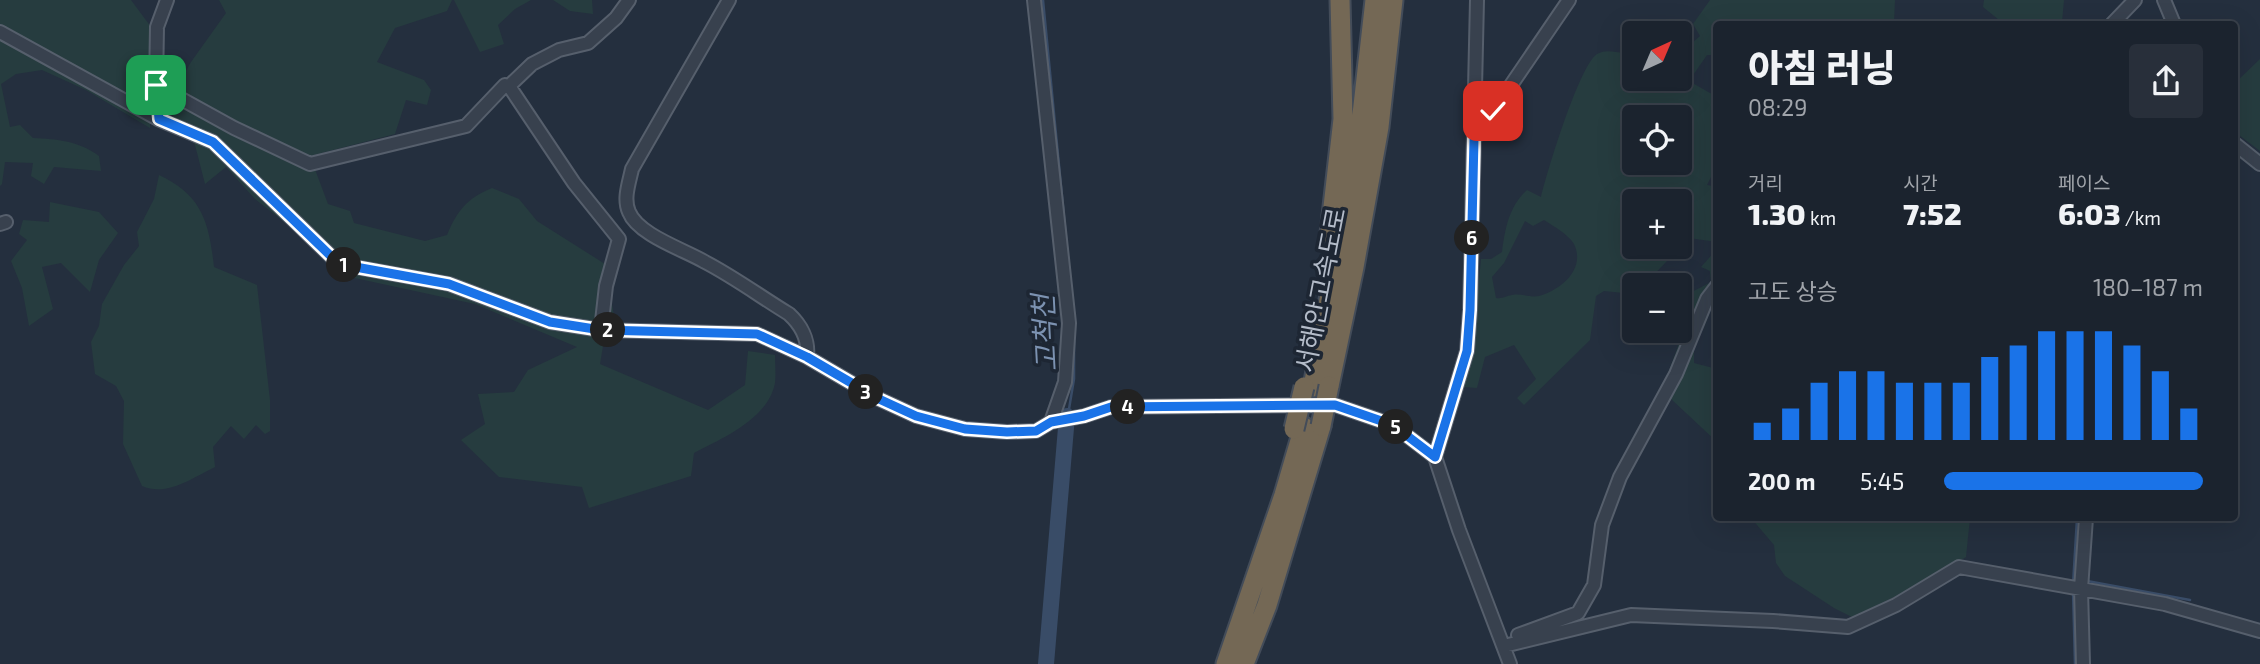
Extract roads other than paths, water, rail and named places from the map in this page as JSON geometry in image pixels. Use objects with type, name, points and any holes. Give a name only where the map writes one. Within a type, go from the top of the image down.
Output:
[{"type":"highway","points":[[1226,664],[1306,427],[1315,387],[1343,119],[1340,0]]},
{"type":"highway","name":"서해안고속도로","points":[[1244,664],[1267,605],[1315,387],[1360,132],[1375,0]]},
{"type":"highway","name":"서해안고속도로","points":[[1315,387],[1354,267],[1379,127],[1393,0]]},
{"type":"street","points":[[159,119],[156,85],[157,27],[167,0]]},
{"type":"street","points":[[601,330],[606,286],[619,239],[574,183],[509,86],[531,64],[559,50],[587,43],[616,18],[629,0]]},
{"type":"street","points":[[729,0],[632,169],[626,195],[628,211],[636,223],[670,246],[704,261],[798,321],[808,346],[807,357]]},
{"type":"street","points":[[1034,0],[1069,323],[1065,382],[1055,422]]},
{"type":"street","points":[[1435,457],[1467,351],[1477,0]]},
{"type":"street","points":[[1474,139],[1569,0]]},
{"type":"street","points":[[2115,21],[2135,0]]},
{"type":"street","points":[[2164,0],[2173,21]]},
{"type":"street","points":[[0,32],[159,119],[213,142],[339,264],[449,284],[550,322],[601,330],[757,334],[807,357],[879,399],[916,416],[965,429],[1036,431],[1055,422],[1111,407],[1335,405],[1393,425],[1435,457],[1510,664]]},
{"type":"street","points":[[156,85],[234,128],[310,164],[466,126],[505,85]]},
{"type":"street","points":[[2238,146],[2260,164]]},
{"type":"street","points":[[1503,643],[1578,613],[1594,585],[1602,525],[1620,477],[1676,374],[1707,299],[1713,291]]},
{"type":"street","points":[[2083,664],[2078,585],[2086,521]]},
{"type":"street","points":[[1503,643],[1631,615],[1848,627],[1896,605],[1959,567],[2078,585],[2165,604],[2260,631]]},
{"type":"waterway","name":"고척천","points":[[1043,0],[1068,258]]},
{"type":"waterway","name":"고척천","points":[[1068,415],[1074,379],[1074,341]]},
{"type":"waterway","name":"고척천","points":[[1046,664],[1067,416]]},
{"type":"waterway","points":[[2073,585],[2077,521]]},
{"type":"waterway","points":[[2087,581],[2190,600]]},
{"type":"waterway","points":[[2073,591],[2075,664]]}]
